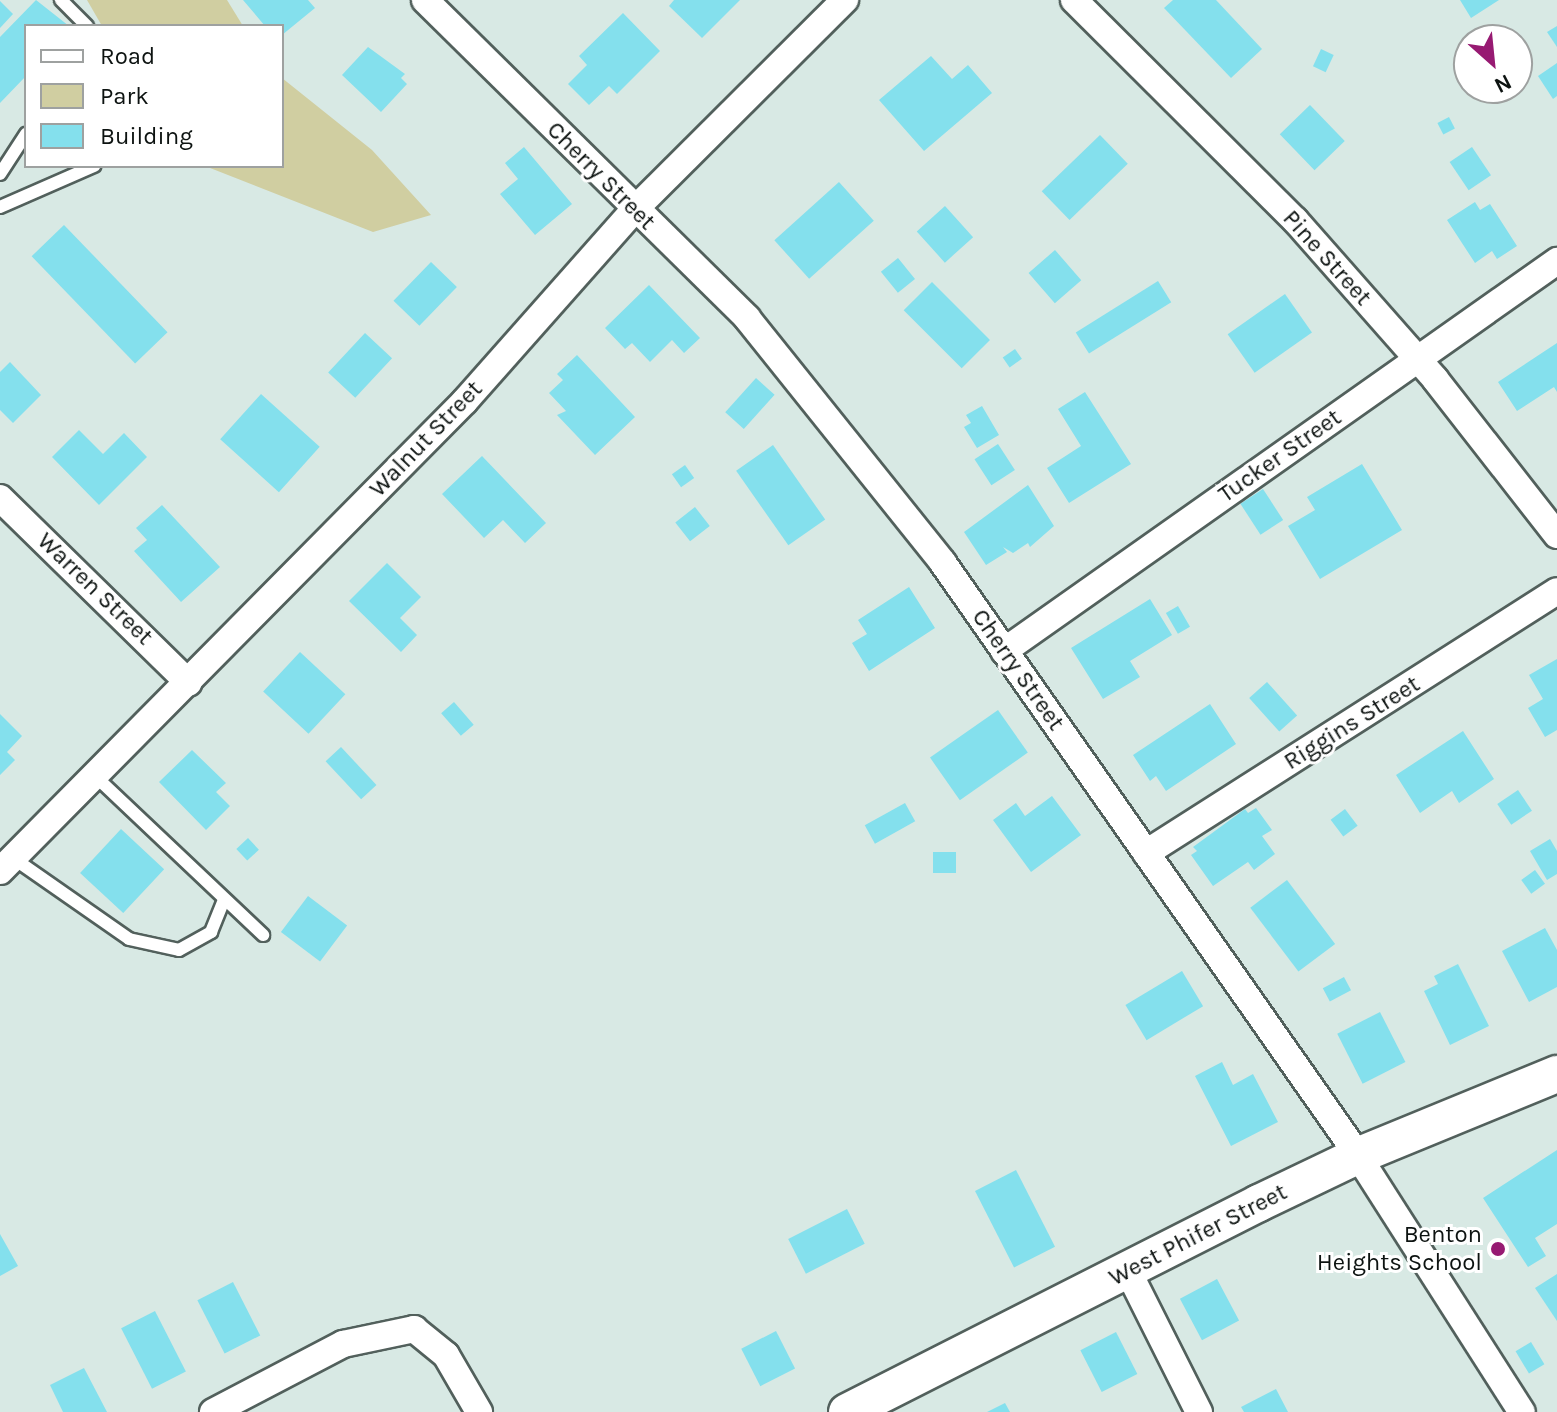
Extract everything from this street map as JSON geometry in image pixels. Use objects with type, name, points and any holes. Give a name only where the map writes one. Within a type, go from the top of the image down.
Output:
[{"type":"street","name":"Cherry Street","points":[[425,0],[634,210],[747,318],[943,563],[1357,1156],[1522,1412]]},
{"type":"street","name":"Walnut Street","points":[[7,865],[465,401],[634,210],[845,0]]},
{"type":"street","name":"Pine Street","points":[[1074,0],[1295,220],[1417,359],[1557,535]]},
{"type":"street","name":"Tucker Street","points":[[1004,651],[1557,261]]},
{"type":"street","name":"Warren Street","points":[[0,498],[189,683]]},
{"type":"street","name":"Riggins Street","points":[[1146,853],[1557,591]]},
{"type":"street","name":"West Phifer Street","points":[[847,1412],[1357,1156],[1557,1074]]},
{"type":"street","points":[[1128,1271],[1199,1412]]},
{"type":"street","points":[[213,1412],[343,1344],[414,1329],[446,1355],[479,1412]]},
{"type":"lane","points":[[61,0],[85,24]]},
{"type":"lane","points":[[0,174],[24,137]]},
{"type":"lane","points":[[0,207],[89,168]]},
{"type":"lane","points":[[94,775],[263,935]]},
{"type":"lane","points":[[7,865],[129,939],[179,950],[211,932],[224,899]]},
{"type":"green space","points":[[87,0],[227,0],[242,24],[101,24]]},
{"type":"green space","points":[[284,80],[372,150],[431,215],[373,232],[210,168],[284,168]]},
{"type":"building","points":[[36,0],[66,24],[24,24],[24,78],[0,103],[0,37]]},
{"type":"building","points":[[243,0],[308,0],[315,8],[284,33],[284,24],[263,24]]},
{"type":"building","points":[[674,0],[740,0],[702,38],[669,6]]},
{"type":"building","points":[[1173,0],[1216,0],[1262,49],[1231,78],[1164,8]]},
{"type":"building","points":[[1460,0],[1499,0],[1471,18]]},
{"type":"building","points":[[0,1],[13,14],[0,28]]},
{"type":"building","points":[[623,13],[660,51],[617,94],[609,86],[589,105],[568,84],[587,65],[579,56]]},
{"type":"building","points":[[1557,26],[1557,47],[1547,32]]},
{"type":"building","points":[[368,47],[405,74],[401,78],[407,84],[381,112],[342,75]]},
{"type":"building","points":[[1321,49],[1334,55],[1326,72],[1313,66]]},
{"type":"building","points":[[931,56],[952,79],[968,65],[992,93],[924,151],[879,100]]},
{"type":"building","points":[[1557,63],[1557,96],[1553,99],[1538,76]]},
{"type":"building","points":[[1310,105],[1345,141],[1315,170],[1280,134]]},
{"type":"building","points":[[1449,117],[1455,129],[1443,134],[1437,123]]},
{"type":"building","points":[[1100,135],[1128,164],[1070,220],[1042,191]]},
{"type":"building","points":[[524,147],[572,204],[535,235],[500,194],[518,179],[505,163]]},
{"type":"building","points":[[1472,147],[1491,175],[1469,190],[1450,162]]},
{"type":"building","points":[[839,182],[874,221],[809,279],[774,240]]},
{"type":"building","points":[[1475,202],[1480,210],[1490,204],[1517,246],[1497,259],[1492,251],[1475,263],[1447,220]]},
{"type":"building","points":[[945,206],[973,237],[945,263],[917,231]]},
{"type":"building","points":[[64,225],[168,332],[135,363],[32,256]]},
{"type":"building","points":[[1055,250],[1081,280],[1055,303],[1029,273]]},
{"type":"building","points":[[898,258],[915,279],[898,293],[881,272]]},
{"type":"building","points":[[431,262],[457,287],[419,326],[393,301]]},
{"type":"building","points":[[1158,281],[1171,302],[1089,354],[1076,332]]},
{"type":"building","points":[[932,282],[990,340],[962,368],[904,310]]},
{"type":"building","points":[[649,285],[700,338],[684,353],[672,340],[650,362],[632,343],[625,349],[605,328]]},
{"type":"building","points":[[1285,294],[1312,333],[1255,373],[1228,334]]},
{"type":"building","points":[[365,333],[392,358],[355,398],[328,372]]},
{"type":"building","points":[[1557,343],[1557,392],[1554,387],[1517,411],[1498,382]]},
{"type":"building","points":[[1015,349],[1022,359],[1010,367],[1003,358]]},
{"type":"building","points":[[577,355],[635,417],[595,455],[557,415],[566,411],[549,393],[563,380],[557,374]]},
{"type":"building","points":[[10,362],[41,395],[13,423],[0,410],[0,372]]},
{"type":"building","points":[[756,378],[775,395],[744,429],[725,412]]},
{"type":"building","points":[[1085,392],[1131,464],[1069,503],[1047,468],[1081,446],[1058,409]]},
{"type":"building","points":[[261,394],[320,447],[279,492],[220,439]]},
{"type":"building","points":[[982,406],[999,435],[977,448],[964,427],[971,423],[966,415]]},
{"type":"building","points":[[79,430],[103,454],[124,433],[147,457],[99,505],[52,457]]},
{"type":"building","points":[[998,444],[1015,470],[991,485],[975,459]]},
{"type":"building","points":[[773,445],[825,520],[788,545],[736,471]]},
{"type":"building","points":[[482,456],[546,523],[525,543],[503,520],[484,538],[442,494]]},
{"type":"building","points":[[1362,464],[1402,530],[1320,579],[1288,526],[1315,510],[1307,497]]},
{"type":"building","points":[[685,465],[694,478],[681,487],[672,474]]},
{"type":"building","points":[[1028,485],[1054,526],[1030,547],[1028,543],[1013,553],[1003,547],[1007,552],[986,565],[964,532]]},
{"type":"building","points":[[1263,489],[1283,520],[1261,535],[1240,504]]},
{"type":"building","points":[[162,505],[220,567],[181,602],[134,551],[147,540],[136,528]]},
{"type":"building","points":[[695,507],[710,526],[690,541],[675,522]]},
{"type":"building","points":[[387,563],[421,597],[400,618],[417,635],[401,652],[349,601]]},
{"type":"building","points":[[909,587],[935,628],[869,671],[852,643],[867,634],[858,620]]},
{"type":"building","points":[[1150,599],[1172,635],[1130,661],[1140,677],[1103,699],[1071,648]]},
{"type":"building","points":[[1178,606],[1190,627],[1178,634],[1166,613]]},
{"type":"building","points":[[300,652],[345,694],[309,734],[263,691]]},
{"type":"building","points":[[1557,659],[1557,730],[1545,737],[1528,708],[1543,699],[1529,675]]},
{"type":"building","points":[[1267,682],[1297,715],[1279,732],[1249,698]]},
{"type":"building","points":[[454,702],[474,725],[461,736],[441,713]]},
{"type":"building","points":[[1210,704],[1236,744],[1166,791],[1156,776],[1150,781],[1133,755]]},
{"type":"building","points":[[998,710],[1028,753],[960,800],[930,758]]},
{"type":"building","points":[[0,714],[22,736],[7,752],[15,760],[0,775]]},
{"type":"building","points":[[1463,731],[1494,779],[1459,803],[1452,791],[1420,813],[1396,775]]},
{"type":"building","points":[[341,747],[376,785],[361,799],[326,761]]},
{"type":"building","points":[[192,750],[226,783],[216,792],[230,806],[206,830],[159,782]]},
{"type":"building","points":[[1518,790],[1532,811],[1511,825],[1497,804]]},
{"type":"building","points":[[1052,796],[1081,835],[1031,872],[993,820],[1016,803],[1025,816]]},
{"type":"building","points":[[905,803],[915,821],[875,844],[865,825]]},
{"type":"building","points":[[1256,808],[1272,830],[1262,836],[1275,854],[1254,870],[1248,862],[1213,886],[1191,855],[1197,851],[1193,847],[1245,809],[1248,813]]},
{"type":"building","points":[[1345,809],[1358,826],[1343,837],[1331,820]]},
{"type":"building","points":[[121,829],[164,869],[123,913],[80,873]]},
{"type":"building","points":[[248,838],[259,850],[247,861],[236,849]]},
{"type":"building","points":[[1550,839],[1557,851],[1557,874],[1547,880],[1530,851]]},
{"type":"building","points":[[933,852],[956,852],[956,873],[933,873]]},
{"type":"building","points":[[1535,870],[1545,884],[1531,894],[1521,880]]},
{"type":"building","points":[[1287,880],[1335,944],[1298,972],[1250,908]]},
{"type":"building","points":[[308,896],[347,925],[320,961],[281,932]]},
{"type":"building","points":[[1545,928],[1557,950],[1557,987],[1529,1002],[1502,951]]},
{"type":"building","points":[[1458,964],[1489,1026],[1450,1045],[1424,991],[1438,984],[1434,976]]},
{"type":"building","points":[[1182,971],[1203,1006],[1147,1040],[1125,1005]]},
{"type":"building","points":[[1344,977],[1351,990],[1330,1002],[1323,988]]},
{"type":"building","points":[[1380,1012],[1405,1062],[1363,1084],[1337,1034]]},
{"type":"building","points":[[1222,1062],[1233,1085],[1253,1074],[1278,1122],[1231,1146],[1195,1076]]},
{"type":"building","points":[[1557,1150],[1557,1224],[1535,1238],[1546,1256],[1528,1267],[1483,1198]]},
{"type":"building","points":[[1016,1170],[1055,1247],[1014,1268],[975,1191]]},
{"type":"building","points":[[847,1209],[865,1244],[806,1274],[788,1239]]},
{"type":"building","points":[[0,1234],[18,1266],[0,1276]]},
{"type":"building","points":[[1557,1274],[1557,1321],[1535,1288]]},
{"type":"building","points":[[1217,1279],[1239,1320],[1202,1340],[1180,1299]]},
{"type":"building","points":[[233,1282],[260,1335],[225,1354],[197,1300]]},
{"type":"building","points":[[155,1311],[186,1372],[152,1389],[121,1328]]},
{"type":"building","points":[[776,1331],[795,1368],[760,1386],[741,1349]]},
{"type":"building","points":[[1116,1332],[1137,1374],[1102,1392],[1080,1350]]},
{"type":"building","points":[[1531,1342],[1544,1364],[1529,1374],[1516,1351]]},
{"type":"building","points":[[84,1368],[107,1412],[63,1412],[50,1385]]},
{"type":"building","points":[[1276,1389],[1288,1412],[1244,1412],[1241,1407]]},
{"type":"building","points":[[1005,1403],[1010,1412],[987,1412]]},
{"type":"place","name":"Benton Heights School","points":[[1498,1249]]}]
